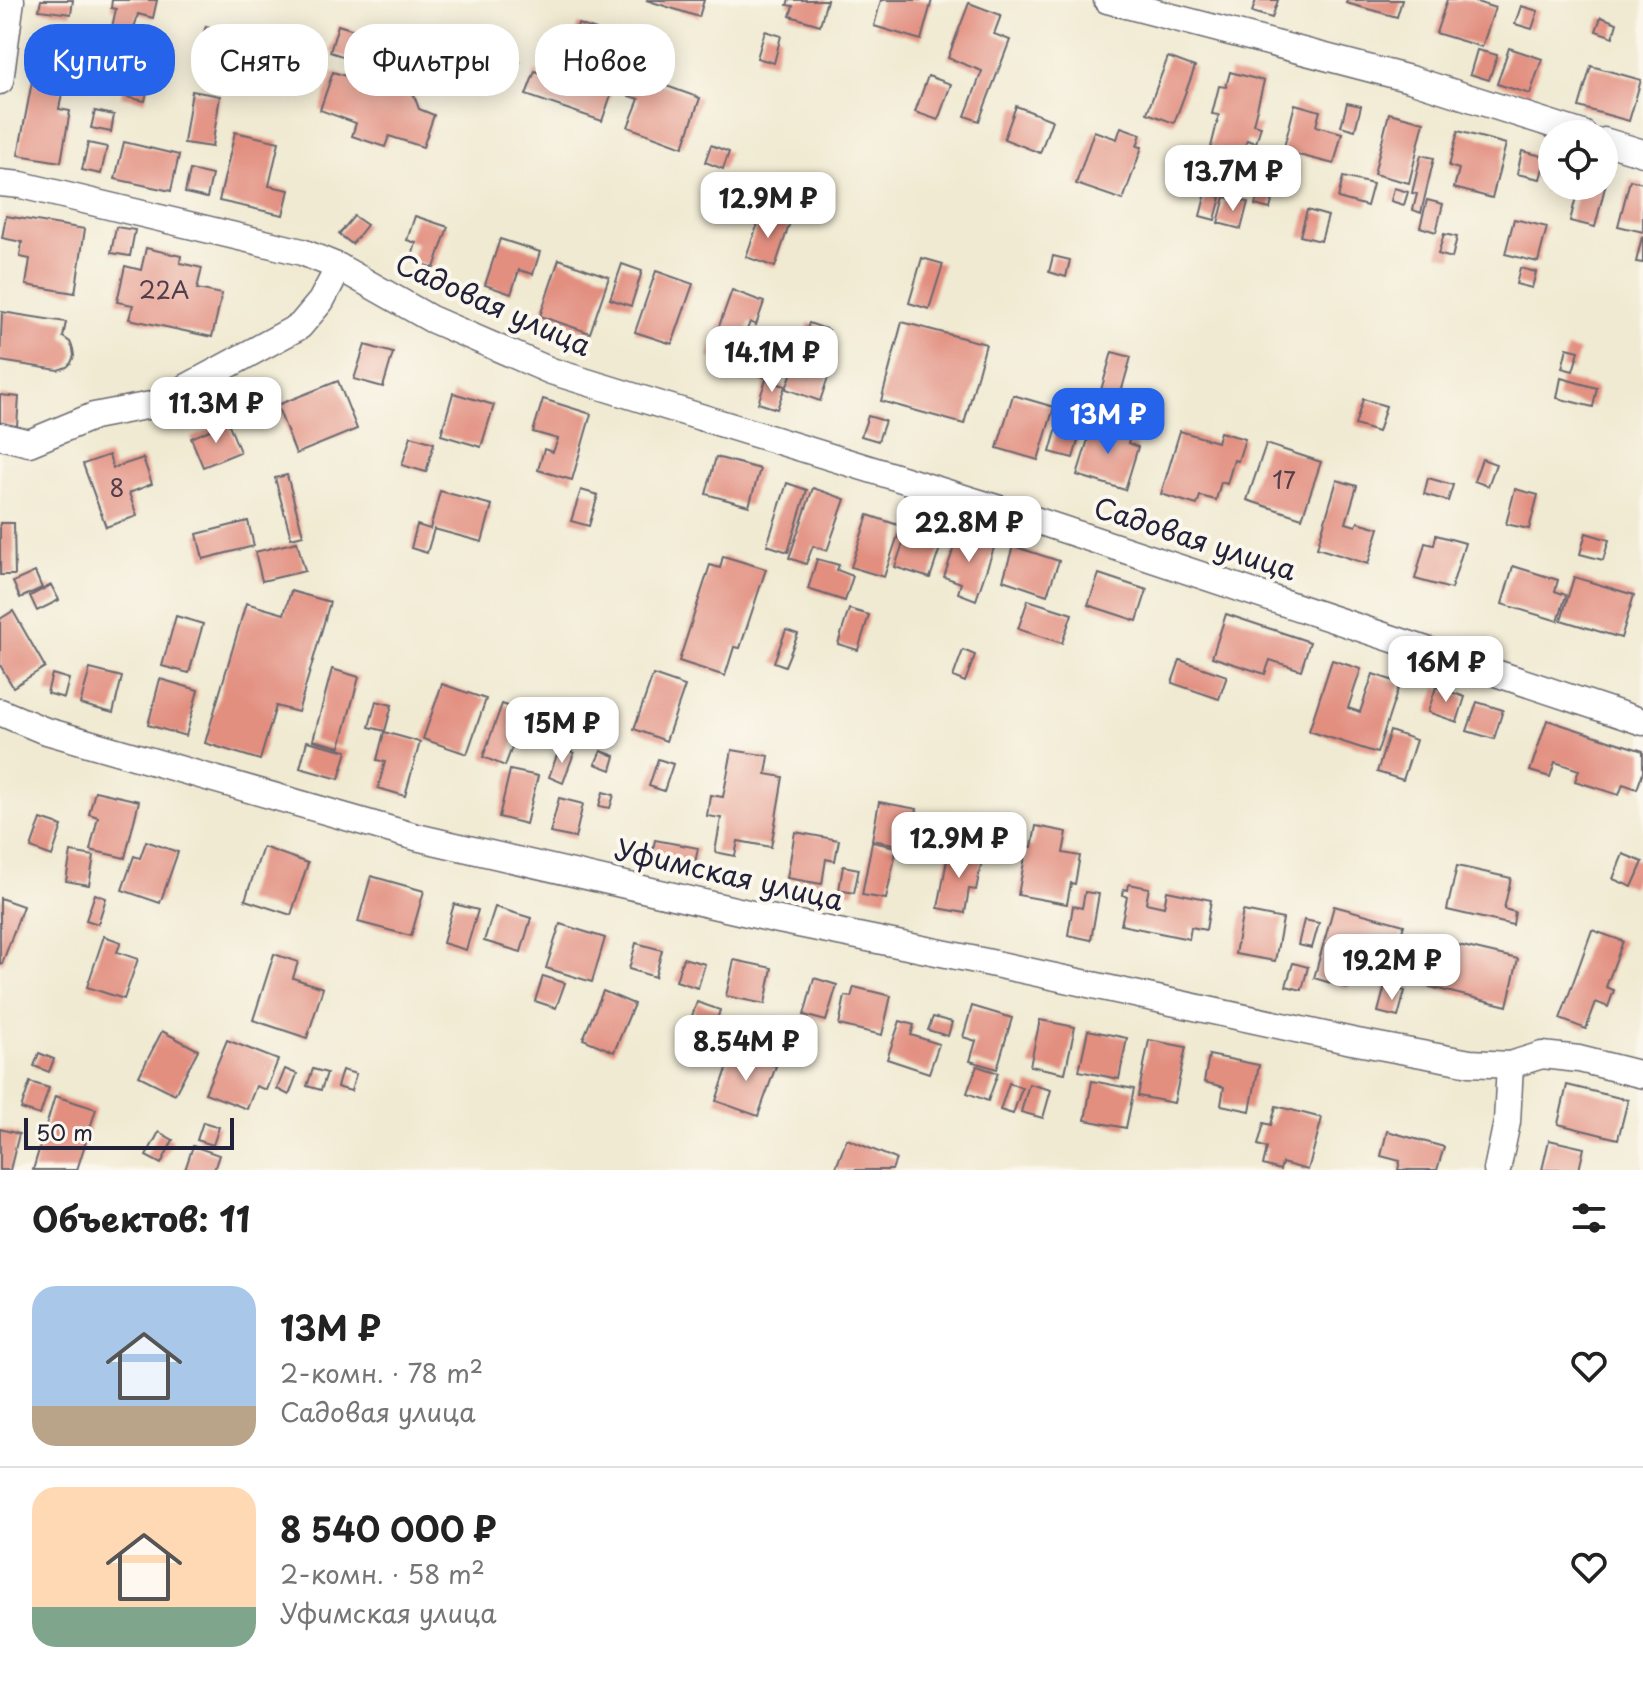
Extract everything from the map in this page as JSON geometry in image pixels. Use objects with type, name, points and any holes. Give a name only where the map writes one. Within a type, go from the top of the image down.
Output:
[{"type":"street","points":[[0,81],[11,0]]},
{"type":"street","points":[[1107,0],[1410,79],[1539,120]]},
{"type":"street","points":[[1618,145],[1643,153]]},
{"type":"street","name":"Садовая улица","points":[[0,183],[21,185],[302,252],[339,267],[431,319],[551,371],[1035,520],[1643,722]]},
{"type":"street","points":[[0,436],[29,443],[94,416],[156,404],[300,326],[321,301],[339,267]]},
{"type":"street","name":"Уфимская улица","points":[[0,712],[43,730],[416,837],[774,919],[1470,1063],[1510,1065],[1542,1055],[1579,1059],[1643,1075]]},
{"type":"street","points":[[1497,1170],[1507,1122],[1510,1065]]},
{"type":"building","points":[[41,0],[73,0],[71,14],[39,10]]},
{"type":"building","points":[[112,0],[157,0],[153,18],[138,14],[135,24],[113,24],[116,9],[111,8]]},
{"type":"building","points":[[646,0],[704,0],[699,17]]},
{"type":"building","points":[[789,0],[827,0],[820,25],[790,16],[793,6],[787,5]]},
{"type":"building","points":[[881,0],[932,0],[921,40],[874,26]]},
{"type":"building","points":[[1256,0],[1278,0],[1272,18],[1252,12]]},
{"type":"building","points":[[1347,0],[1402,0],[1397,17],[1346,3]]},
{"type":"building","points":[[1447,0],[1471,0],[1495,8],[1482,47],[1436,33]]},
{"type":"building","points":[[969,3],[1001,15],[994,34],[1010,40],[979,121],[965,116],[982,71],[948,58]]},
{"type":"building","points":[[1521,6],[1538,11],[1532,29],[1515,24]]},
{"type":"building","points":[[1601,17],[1617,23],[1613,37],[1596,31]]},
{"type":"building","points":[[338,25],[344,27],[344,57],[330,52]]},
{"type":"building","points":[[765,31],[781,36],[774,63],[757,58]]},
{"type":"building","points":[[1509,48],[1542,59],[1530,94],[1497,84]]},
{"type":"building","points":[[1477,50],[1497,55],[1489,80],[1470,74]]},
{"type":"building","points":[[1168,57],[1195,67],[1174,123],[1147,113]]},
{"type":"building","points":[[1591,66],[1641,80],[1629,121],[1579,107]]},
{"type":"building","points":[[535,71],[535,96],[611,96],[602,121],[526,95]]},
{"type":"building","points":[[333,72],[344,75],[344,96],[414,96],[419,109],[434,115],[423,147],[389,136],[385,147],[352,136],[356,123],[320,110],[325,96],[328,96]]},
{"type":"building","points":[[1230,72],[1264,81],[1253,124],[1261,126],[1256,143],[1247,140],[1239,171],[1207,163],[1219,115],[1212,114],[1219,86],[1226,87]]},
{"type":"building","points":[[928,76],[951,84],[938,120],[915,112]]},
{"type":"building","points":[[675,89],[700,98],[683,147],[628,127],[639,99],[629,96],[675,96]]},
{"type":"building","points":[[29,96],[61,96],[59,109],[70,111],[61,162],[18,155]]},
{"type":"building","points":[[121,96],[146,96],[145,101]]},
{"type":"building","points":[[191,96],[220,96],[212,147],[184,143]]},
{"type":"building","points":[[1347,103],[1361,106],[1355,130],[1341,126]]},
{"type":"building","points":[[1295,104],[1320,111],[1316,126],[1342,133],[1334,164],[1283,151]]},
{"type":"building","points":[[1016,106],[1052,120],[1040,153],[1004,139]]},
{"type":"building","points":[[95,111],[114,115],[111,132],[91,128]]},
{"type":"building","points":[[1389,113],[1424,122],[1409,183],[1374,174]]},
{"type":"building","points":[[1121,127],[1141,134],[1137,146],[1142,147],[1123,200],[1076,184],[1094,131],[1117,139]]},
{"type":"building","points":[[1458,131],[1506,144],[1492,198],[1454,188],[1459,169],[1449,166]]},
{"type":"building","points":[[235,132],[279,142],[269,186],[289,190],[283,215],[219,201]]},
{"type":"building","points":[[124,142],[179,155],[171,191],[115,179]]},
{"type":"building","points":[[88,143],[107,147],[101,174],[82,170]]},
{"type":"building","points":[[711,145],[729,152],[723,169],[705,162]]},
{"type":"building","points":[[1522,151],[1538,155],[1538,179],[1517,174]]},
{"type":"building","points":[[1421,155],[1434,158],[1421,213],[1413,210],[1417,194],[1412,193]]},
{"type":"building","points":[[190,170],[212,175],[207,198],[185,193]]},
{"type":"building","points":[[1263,172],[1278,176],[1270,209],[1255,205]]},
{"type":"building","points":[[1343,177],[1373,184],[1367,206],[1338,198]]},
{"type":"building","points":[[1630,180],[1643,183],[1643,232],[1618,226]]},
{"type":"building","points":[[1394,188],[1408,192],[1404,205],[1391,201]]},
{"type":"building","points":[[1206,193],[1221,197],[1215,220],[1200,216]]},
{"type":"building","points":[[1225,197],[1248,202],[1241,229],[1218,223]]},
{"type":"building","points":[[1427,200],[1443,204],[1436,232],[1420,227]]},
{"type":"building","points":[[1575,200],[1602,200],[1595,227],[1570,221]]},
{"type":"building","points":[[1307,210],[1328,216],[1321,241],[1300,236]]},
{"type":"building","points":[[762,212],[790,222],[775,267],[746,257]]},
{"type":"building","points":[[6,216],[85,229],[75,293],[26,285],[30,259],[20,257],[22,242],[2,238]]},
{"type":"building","points":[[354,216],[367,225],[352,244],[339,234]]},
{"type":"building","points":[[415,216],[448,227],[434,268],[411,260],[416,243],[407,240]]},
{"type":"building","points":[[1514,219],[1547,227],[1538,262],[1505,254]]},
{"type":"building","points":[[116,227],[135,230],[130,256],[111,253]]},
{"type":"building","points":[[1444,234],[1457,237],[1452,258],[1438,254]]},
{"type":"building","points":[[1643,237],[1643,263],[1636,262]]},
{"type":"building","points":[[500,239],[540,252],[533,274],[519,270],[511,294],[485,285]]},
{"type":"building","points":[[146,248],[181,256],[180,263],[202,268],[197,289],[222,294],[212,337],[129,319],[133,305],[117,302],[125,266],[141,270]]},
{"type":"building","points":[[1053,256],[1070,260],[1066,277],[1049,272]]},
{"type":"building","points":[[922,258],[943,264],[929,309],[909,303]]},
{"type":"building","points":[[559,259],[609,277],[590,333],[540,316]]},
{"type":"building","points":[[622,264],[642,271],[631,306],[610,299]]},
{"type":"building","points":[[1520,268],[1536,272],[1532,288],[1516,284]]},
{"type":"building","points":[[656,271],[693,284],[672,344],[635,332]]},
{"type":"building","points":[[732,290],[764,302],[756,325],[750,322],[745,335],[777,346],[766,378],[708,357]]},
{"type":"building","points":[[2,312],[66,322],[63,337],[73,349],[71,363],[58,370],[0,361]]},
{"type":"building","points":[[902,322],[986,344],[964,424],[881,401]]},
{"type":"building","points":[[809,323],[829,330],[822,349],[836,354],[820,401],[786,389]]},
{"type":"building","points":[[365,345],[393,353],[383,387],[354,379]]},
{"type":"building","points":[[1567,348],[1579,351],[1573,371],[1562,368]]},
{"type":"building","points":[[1112,352],[1131,357],[1116,410],[1097,404]]},
{"type":"building","points":[[1561,378],[1597,388],[1593,407],[1557,398]]},
{"type":"building","points":[[766,380],[785,386],[777,409],[758,403]]},
{"type":"building","points":[[338,381],[357,429],[296,454],[277,405]]},
{"type":"building","points":[[453,393],[494,405],[481,447],[441,435]]},
{"type":"building","points":[[0,395],[19,397],[17,426],[0,425]]},
{"type":"building","points":[[1013,395],[1054,407],[1038,460],[997,448]]},
{"type":"building","points":[[543,399],[591,414],[572,480],[538,470],[544,449],[553,452],[558,439],[533,432]]},
{"type":"building","points":[[1363,399],[1386,406],[1378,432],[1355,425]]},
{"type":"building","points":[[1064,403],[1087,410],[1073,458],[1050,452]]},
{"type":"building","points":[[868,416],[885,421],[878,441],[861,436]]},
{"type":"building","points":[[1094,420],[1132,432],[1128,443],[1138,447],[1125,490],[1077,475]]},
{"type":"building","points":[[228,422],[240,452],[203,467],[191,438]]},
{"type":"building","points":[[1180,431],[1217,442],[1220,432],[1245,439],[1238,461],[1234,460],[1227,484],[1221,482],[1216,500],[1200,496],[1197,505],[1161,494]]},
{"type":"building","points":[[411,436],[434,443],[426,472],[402,465]]},
{"type":"building","points":[[1266,444],[1321,462],[1302,518],[1247,500]]},
{"type":"building","points":[[109,455],[113,468],[143,458],[152,484],[129,493],[137,516],[106,527],[83,464]]},
{"type":"building","points":[[716,457],[760,469],[749,506],[706,494]]},
{"type":"building","points":[[1482,459],[1496,464],[1488,486],[1474,481]]},
{"type":"building","points":[[287,475],[303,535],[291,538],[275,478]]},
{"type":"building","points":[[1428,478],[1453,485],[1448,501],[1424,494]]},
{"type":"building","points":[[1337,480],[1357,486],[1346,523],[1356,526],[1358,522],[1379,528],[1368,564],[1317,548]]},
{"type":"building","points":[[787,483],[807,490],[788,552],[767,545]]},
{"type":"building","points":[[813,488],[845,499],[827,551],[813,546],[806,564],[789,558]]},
{"type":"building","points":[[1515,489],[1538,495],[1529,529],[1506,524]]},
{"type":"building","points":[[581,490],[598,495],[589,526],[571,521]]},
{"type":"building","points":[[440,491],[492,505],[482,542],[434,529],[427,553],[411,548],[417,525],[430,529]]},
{"type":"building","points":[[868,515],[901,526],[884,577],[851,567]]},
{"type":"building","points":[[912,516],[947,527],[930,578],[895,567]]},
{"type":"building","points":[[248,521],[254,546],[203,559],[197,534]]},
{"type":"building","points":[[0,523],[14,523],[15,575],[0,575]]},
{"type":"building","points":[[959,533],[995,545],[976,600],[958,593],[961,583],[944,577]]},
{"type":"building","points":[[1586,533],[1609,540],[1603,560],[1580,554]]},
{"type":"building","points":[[1436,535],[1465,543],[1451,589],[1415,579],[1425,543],[1434,545]]},
{"type":"building","points":[[297,542],[305,571],[262,581],[255,552]]},
{"type":"building","points":[[1013,546],[1059,561],[1047,595],[1003,580]]},
{"type":"building","points":[[723,556],[766,569],[740,648],[734,647],[725,676],[679,661],[710,565],[720,568]]},
{"type":"building","points":[[817,559],[839,565],[837,570],[853,576],[845,601],[808,589]]},
{"type":"building","points":[[1513,566],[1558,580],[1555,591],[1566,595],[1558,621],[1502,604]]},
{"type":"building","points":[[35,572],[42,588],[20,598],[13,582]]},
{"type":"building","points":[[1099,574],[1147,590],[1137,621],[1088,605]]},
{"type":"building","points":[[1574,577],[1634,595],[1621,638],[1561,620]]},
{"type":"building","points":[[51,585],[59,600],[37,611],[30,596]]},
{"type":"building","points":[[291,591],[330,602],[298,712],[276,706],[260,760],[205,743],[246,603],[284,614]]},
{"type":"building","points":[[1028,600],[1072,614],[1062,643],[1018,629]]},
{"type":"building","points":[[849,609],[869,615],[858,650],[838,644]]},
{"type":"building","points":[[13,611],[45,667],[13,687],[0,665],[0,619]]},
{"type":"building","points":[[1226,614],[1310,642],[1301,670],[1270,660],[1265,674],[1212,657]]},
{"type":"building","points":[[176,616],[203,624],[189,673],[162,666]]},
{"type":"building","points":[[786,630],[798,634],[785,666],[774,662]]},
{"type":"building","points":[[963,650],[975,655],[965,682],[953,677]]},
{"type":"building","points":[[1180,660],[1227,676],[1219,699],[1172,683]]},
{"type":"building","points":[[1332,660],[1361,669],[1348,708],[1360,712],[1373,674],[1400,683],[1377,753],[1309,731]]},
{"type":"building","points":[[90,669],[122,677],[113,713],[80,704]]},
{"type":"building","points":[[332,669],[359,677],[340,747],[313,740]]},
{"type":"building","points":[[52,674],[69,679],[64,698],[47,693]]},
{"type":"building","points":[[653,675],[685,686],[666,741],[634,729]]},
{"type":"building","points":[[160,679],[198,690],[186,736],[148,725]]},
{"type":"building","points":[[442,684],[486,699],[467,754],[423,739]]},
{"type":"building","points":[[1436,687],[1465,697],[1457,722],[1428,712]]},
{"type":"building","points":[[376,701],[392,705],[385,731],[369,727]]},
{"type":"building","points":[[1477,702],[1503,710],[1494,739],[1467,731]]},
{"type":"building","points":[[502,704],[525,712],[505,766],[483,757]]},
{"type":"building","points":[[1547,720],[1643,751],[1643,772],[1637,789],[1623,784],[1619,795],[1575,781],[1579,770],[1555,762],[1550,777],[1530,771]]},
{"type":"building","points":[[1390,731],[1416,740],[1403,780],[1377,772]]},
{"type":"building","points":[[384,732],[420,742],[405,796],[378,788],[385,762],[377,760]]},
{"type":"building","points":[[307,741],[347,751],[339,779],[300,768]]},
{"type":"building","points":[[560,747],[574,753],[563,783],[549,777]]},
{"type":"building","points":[[732,750],[769,756],[766,774],[783,777],[771,847],[738,841],[735,856],[715,852],[721,818],[707,816],[710,795],[723,797]]},
{"type":"building","points":[[601,751],[615,756],[611,770],[595,764]]},
{"type":"building","points":[[658,759],[673,764],[664,791],[649,786]]},
{"type":"building","points":[[510,770],[538,776],[526,824],[499,817]]},
{"type":"building","points":[[95,791],[139,801],[125,858],[90,850],[98,817],[89,814]]},
{"type":"building","points":[[603,792],[614,795],[610,808],[599,806]]},
{"type":"building","points":[[559,798],[583,804],[575,838],[550,833]]},
{"type":"building","points":[[879,802],[917,809],[910,847],[872,840]]},
{"type":"building","points":[[41,819],[62,826],[52,856],[31,848]]},
{"type":"building","points":[[1036,826],[1067,832],[1063,853],[1080,856],[1075,884],[1071,883],[1067,904],[1018,895],[1027,846],[1032,847]]},
{"type":"building","points":[[795,832],[839,840],[835,861],[826,859],[822,884],[787,878]]},
{"type":"building","points":[[655,840],[698,848],[694,868],[651,860]]},
{"type":"building","points":[[146,841],[178,852],[160,903],[122,890],[134,856],[140,858]]},
{"type":"building","points":[[872,842],[897,847],[886,899],[862,895]]},
{"type":"building","points":[[263,847],[308,863],[291,915],[245,900]]},
{"type":"building","points":[[949,849],[983,855],[976,890],[969,889],[965,913],[938,908]]},
{"type":"building","points":[[71,852],[94,856],[89,885],[66,881]]},
{"type":"building","points":[[1623,854],[1643,862],[1632,887],[1613,879]]},
{"type":"building","points":[[843,866],[859,869],[854,893],[839,890]]},
{"type":"building","points":[[1457,866],[1511,878],[1504,909],[1515,912],[1513,925],[1447,910]]},
{"type":"building","points":[[371,876],[424,891],[411,936],[358,922]]},
{"type":"building","points":[[1129,884],[1149,888],[1146,903],[1164,907],[1167,891],[1211,900],[1206,930],[1191,927],[1189,939],[1121,925],[1127,897],[1123,895],[1124,889],[1128,890]]},
{"type":"building","points":[[1085,892],[1099,894],[1091,940],[1068,935],[1073,906],[1082,908]]},
{"type":"building","points":[[95,894],[106,898],[98,924],[86,920]]},
{"type":"building","points":[[0,898],[23,906],[2,964],[0,963]]},
{"type":"building","points":[[454,904],[478,910],[466,950],[443,943]]},
{"type":"building","points":[[1334,906],[1404,925],[1390,973],[1355,963],[1348,988],[1314,978]]},
{"type":"building","points":[[495,907],[531,918],[521,952],[484,941]]},
{"type":"building","points":[[1243,911],[1283,919],[1275,961],[1235,954]]},
{"type":"building","points":[[1304,920],[1319,923],[1312,948],[1298,945]]},
{"type":"building","points":[[560,924],[605,938],[592,982],[546,968]]},
{"type":"building","points":[[1592,930],[1623,941],[1606,987],[1614,990],[1608,1007],[1596,1002],[1586,1029],[1560,1019]]},
{"type":"building","points":[[104,936],[121,942],[117,952],[138,959],[124,999],[87,987]]},
{"type":"building","points":[[1424,937],[1518,959],[1507,1006],[1430,987],[1435,967],[1418,963]]},
{"type":"building","points":[[636,943],[662,950],[655,977],[629,969]]},
{"type":"building","points":[[274,954],[298,962],[293,978],[323,988],[307,1038],[253,1020]]},
{"type":"building","points":[[683,958],[705,964],[698,988],[676,981]]},
{"type":"building","points":[[734,960],[772,968],[765,1004],[726,996]]},
{"type":"building","points":[[1293,963],[1308,967],[1302,990],[1286,986]]},
{"type":"building","points":[[543,976],[565,983],[556,1008],[535,1001]]},
{"type":"building","points":[[814,978],[837,985],[826,1021],[804,1015]]},
{"type":"building","points":[[1385,986],[1405,991],[1398,1017],[1378,1012]]},
{"type":"building","points":[[854,987],[891,996],[882,1035],[839,1025],[845,996],[851,997]]},
{"type":"building","points":[[603,991],[634,1004],[614,1052],[583,1039]]},
{"type":"building","points":[[697,1002],[720,1010],[712,1035],[688,1027]]},
{"type":"building","points":[[972,1006],[1012,1018],[997,1069],[970,1061],[976,1041],[963,1037]]},
{"type":"building","points":[[933,1017],[952,1022],[948,1036],[928,1030]]},
{"type":"building","points":[[1040,1020],[1075,1027],[1065,1073],[1030,1066]]},
{"type":"building","points":[[900,1021],[914,1025],[911,1035],[939,1044],[929,1073],[887,1059]]},
{"type":"building","points":[[1088,1030],[1127,1038],[1119,1079],[1079,1071]]},
{"type":"building","points":[[162,1031],[198,1050],[175,1094],[139,1076]]},
{"type":"building","points":[[227,1040],[278,1060],[266,1090],[256,1086],[247,1109],[205,1093]]},
{"type":"building","points":[[1149,1040],[1186,1047],[1174,1103],[1138,1096]]},
{"type":"building","points":[[733,1051],[776,1066],[758,1116],[716,1101]]},
{"type":"building","points":[[39,1053],[54,1059],[49,1072],[34,1066]]},
{"type":"building","points":[[1209,1055],[1259,1065],[1250,1111],[1221,1105],[1224,1087],[1204,1082]]},
{"type":"building","points":[[977,1066],[998,1073],[988,1101],[967,1093]]},
{"type":"building","points":[[285,1069],[297,1074],[289,1095],[277,1089]]},
{"type":"building","points":[[313,1069],[327,1073],[321,1090],[307,1086]]},
{"type":"building","points":[[342,1070],[356,1074],[351,1091],[337,1087]]},
{"type":"building","points":[[1092,1081],[1134,1089],[1126,1128],[1085,1120]]},
{"type":"building","points":[[30,1082],[49,1088],[40,1115],[21,1109]]},
{"type":"building","points":[[1009,1083],[1022,1088],[1013,1114],[1000,1110]]},
{"type":"building","points":[[1029,1084],[1051,1090],[1043,1118],[1021,1112]]},
{"type":"building","points":[[1567,1085],[1628,1100],[1618,1139],[1558,1124]]},
{"type":"building","points":[[55,1096],[96,1109],[77,1170],[33,1170]]},
{"type":"building","points":[[1276,1106],[1322,1118],[1308,1170],[1282,1163],[1280,1170],[1263,1165],[1267,1148],[1258,1145],[1264,1123],[1271,1125]]},
{"type":"building","points":[[203,1122],[219,1127],[213,1145],[197,1140]]},
{"type":"building","points":[[0,1129],[19,1134],[10,1170],[0,1170]]},
{"type":"building","points":[[1387,1131],[1444,1147],[1437,1170],[1398,1170],[1400,1161],[1381,1156]]},
{"type":"building","points":[[159,1132],[173,1140],[161,1164],[146,1156]]},
{"type":"building","points":[[847,1139],[896,1159],[892,1170],[835,1170]]},
{"type":"building","points":[[1549,1140],[1584,1148],[1579,1170],[1542,1170]]},
{"type":"building","points":[[193,1146],[219,1155],[214,1170],[185,1170]]}]
